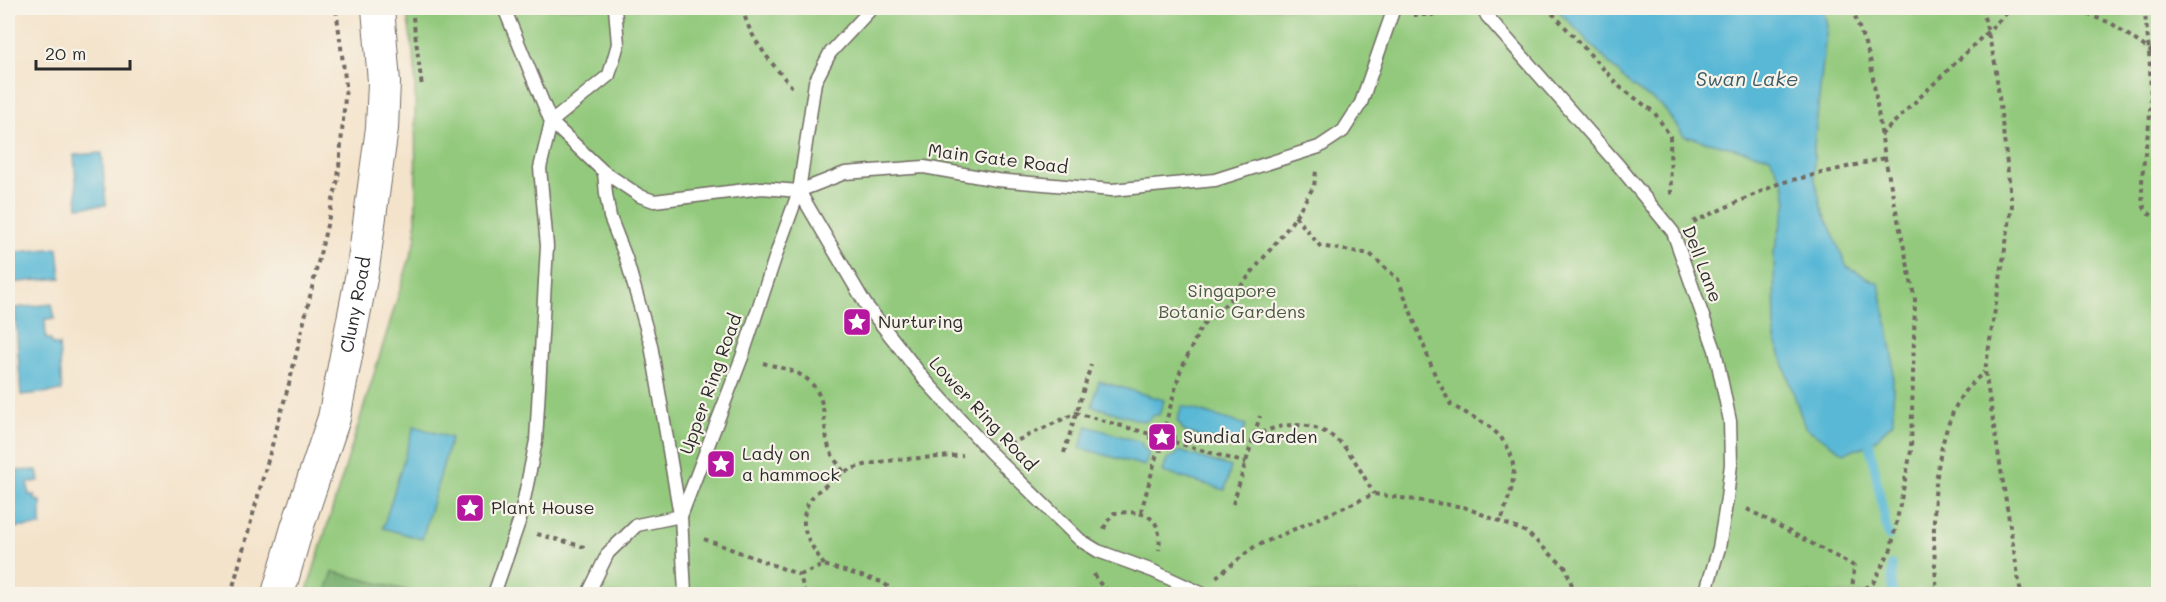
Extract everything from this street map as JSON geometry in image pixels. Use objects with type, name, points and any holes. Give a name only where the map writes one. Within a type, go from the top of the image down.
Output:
[{"type":"street","name":"Cluny Road","points":[[278,594],[297,528],[334,418],[363,268],[382,128],[384,82],[378,8]]},
{"type":"lane","name":"Main Gate Road","points":[[504,8],[551,122],[604,171],[640,196],[654,201],[762,188],[799,190],[844,173],[924,167],[997,180],[1112,190],[1215,180],[1319,147],[1343,132],[1361,103],[1394,8]]},
{"type":"lane","points":[[494,594],[516,529],[536,441],[548,246],[540,168],[551,122],[609,75],[618,44],[615,8]]},
{"type":"lane","name":"Upper Ring Road","points":[[686,594],[681,516],[742,357],[799,190],[815,82],[830,53],[872,8]]},
{"type":"lane","name":"Dell Lane","points":[[1483,8],[1487,16],[1618,166],[1672,232],[1715,350],[1730,421],[1731,464],[1727,498],[1719,548],[1705,594]]},
{"type":"lane","points":[[588,594],[608,553],[637,525],[681,516],[651,345],[626,258],[610,217],[604,171]]},
{"type":"lane","name":"Lower Ring Road","points":[[799,190],[866,305],[925,380],[991,453],[1080,540],[1098,551],[1153,571],[1201,593]]},
{"type":"path","points":[[231,594],[290,380],[338,179],[346,86],[336,8]]},
{"type":"path","points":[[411,8],[422,87]]},
{"type":"path","points":[[742,8],[744,17],[766,57],[812,111]]},
{"type":"path","points":[[1394,8],[1416,16],[1432,15],[1443,8]]},
{"type":"path","points":[[1545,8],[1620,87],[1654,112],[1670,136],[1672,232],[1780,183],[1885,158]]},
{"type":"path","points":[[1851,8],[1870,58],[1885,158],[1915,300],[1911,451],[1891,549],[1873,583],[1857,594]]},
{"type":"path","points":[[1982,8],[1995,63],[2012,206],[1985,371],[2021,594]]},
{"type":"path","points":[[1881,135],[2012,8]]},
{"type":"path","points":[[2070,8],[2111,23],[2158,56]]},
{"type":"path","points":[[2144,8],[2150,46],[2150,115],[2145,150],[2143,203],[2148,213],[2158,218]]},
{"type":"path","points":[[1165,426],[1180,372],[1201,327],[1228,302],[1257,268],[1295,216],[1314,186],[1319,147]]},
{"type":"path","points":[[1295,216],[1320,246],[1370,254],[1398,279],[1435,375],[1451,405],[1486,423],[1500,436],[1510,451],[1514,469],[1512,487],[1501,522]]},
{"type":"path","points":[[742,357],[791,371],[807,380],[818,393],[825,410],[828,446],[844,472]]},
{"type":"path","points":[[1064,453],[1091,366]]},
{"type":"path","points":[[1937,594],[1934,500],[1942,442],[1962,394],[1985,371]]},
{"type":"path","points":[[824,565],[808,538],[804,525],[805,513],[808,501],[817,491],[844,472],[875,463],[991,453],[1076,413],[1150,434]]},
{"type":"path","points":[[1233,504],[1260,416]]},
{"type":"path","points":[[1253,437],[1268,429],[1284,425],[1301,424],[1319,429],[1336,439],[1350,453],[1374,494]]},
{"type":"path","points":[[1150,434],[1156,427],[1165,426],[1172,430],[1174,442]]},
{"type":"path","points":[[1150,434],[1152,445],[1158,450],[1168,449],[1174,442]]},
{"type":"path","points":[[1174,442],[1246,462]]},
{"type":"path","points":[[1140,513],[1158,450]]},
{"type":"path","points":[[1201,593],[1254,547],[1374,494],[1464,507],[1526,532],[1566,568],[1575,594]]},
{"type":"path","points":[[1727,498],[1854,566],[1852,594]]},
{"type":"path","points":[[1098,551],[1106,523],[1114,513],[1140,513],[1150,516],[1159,528],[1159,553],[1153,571]]},
{"type":"path","points":[[516,529],[608,553]]},
{"type":"path","points":[[681,530],[800,575],[824,565],[882,582],[898,594]]},
{"type":"path","points":[[800,575],[805,594]]},
{"type":"path","points":[[1089,594],[1106,590]]},
{"type":"green space","name":"Singapore Botanic Gardens","points":[[406,8],[2158,8],[2158,594],[306,594],[416,238],[415,65]]},
{"type":"green space","points":[[334,572],[421,594],[325,594]]},
{"type":"water","name":"Swan Lake","points":[[1556,8],[1823,8],[1827,25],[1814,145],[1814,175],[1821,206],[1847,267],[1879,284],[1893,355],[1893,422],[1871,444],[1844,453],[1805,427],[1775,339],[1774,252],[1787,202],[1784,184],[1770,157],[1684,136],[1662,106],[1630,85]]},
{"type":"water","points":[[102,153],[106,205],[78,207],[74,155]]},
{"type":"water","points":[[58,248],[61,278],[9,283],[8,253]]},
{"type":"water","points":[[52,304],[55,319],[45,319],[46,339],[50,339],[53,345],[59,345],[62,391],[21,395],[15,308]]},
{"type":"water","points":[[1099,381],[1164,400],[1159,415],[1154,415],[1145,422],[1092,406]]},
{"type":"water","points":[[1182,406],[1246,425],[1238,448],[1185,432],[1177,421]]},
{"type":"water","points":[[414,426],[451,438],[422,539],[383,528]]},
{"type":"water","points":[[1087,426],[1141,442],[1143,448],[1149,452],[1145,466],[1080,448]]},
{"type":"water","points":[[1179,451],[1231,467],[1225,490],[1163,472],[1167,459]]},
{"type":"water","points":[[37,470],[39,481],[28,483],[29,495],[35,495],[35,500],[41,501],[41,526],[8,528],[8,471]]},
{"type":"waterway","points":[[1868,435],[1888,536]]},
{"type":"waterway","points":[[1892,565],[1892,594]]},
{"type":"place","name":"Nurturing","points":[[857,322]]},
{"type":"place","name":"Sundial Garden","points":[[1162,437]]},
{"type":"place","name":"Lady on a hammock","points":[[721,464]]},
{"type":"place","name":"Plant House","points":[[470,508]]}]
